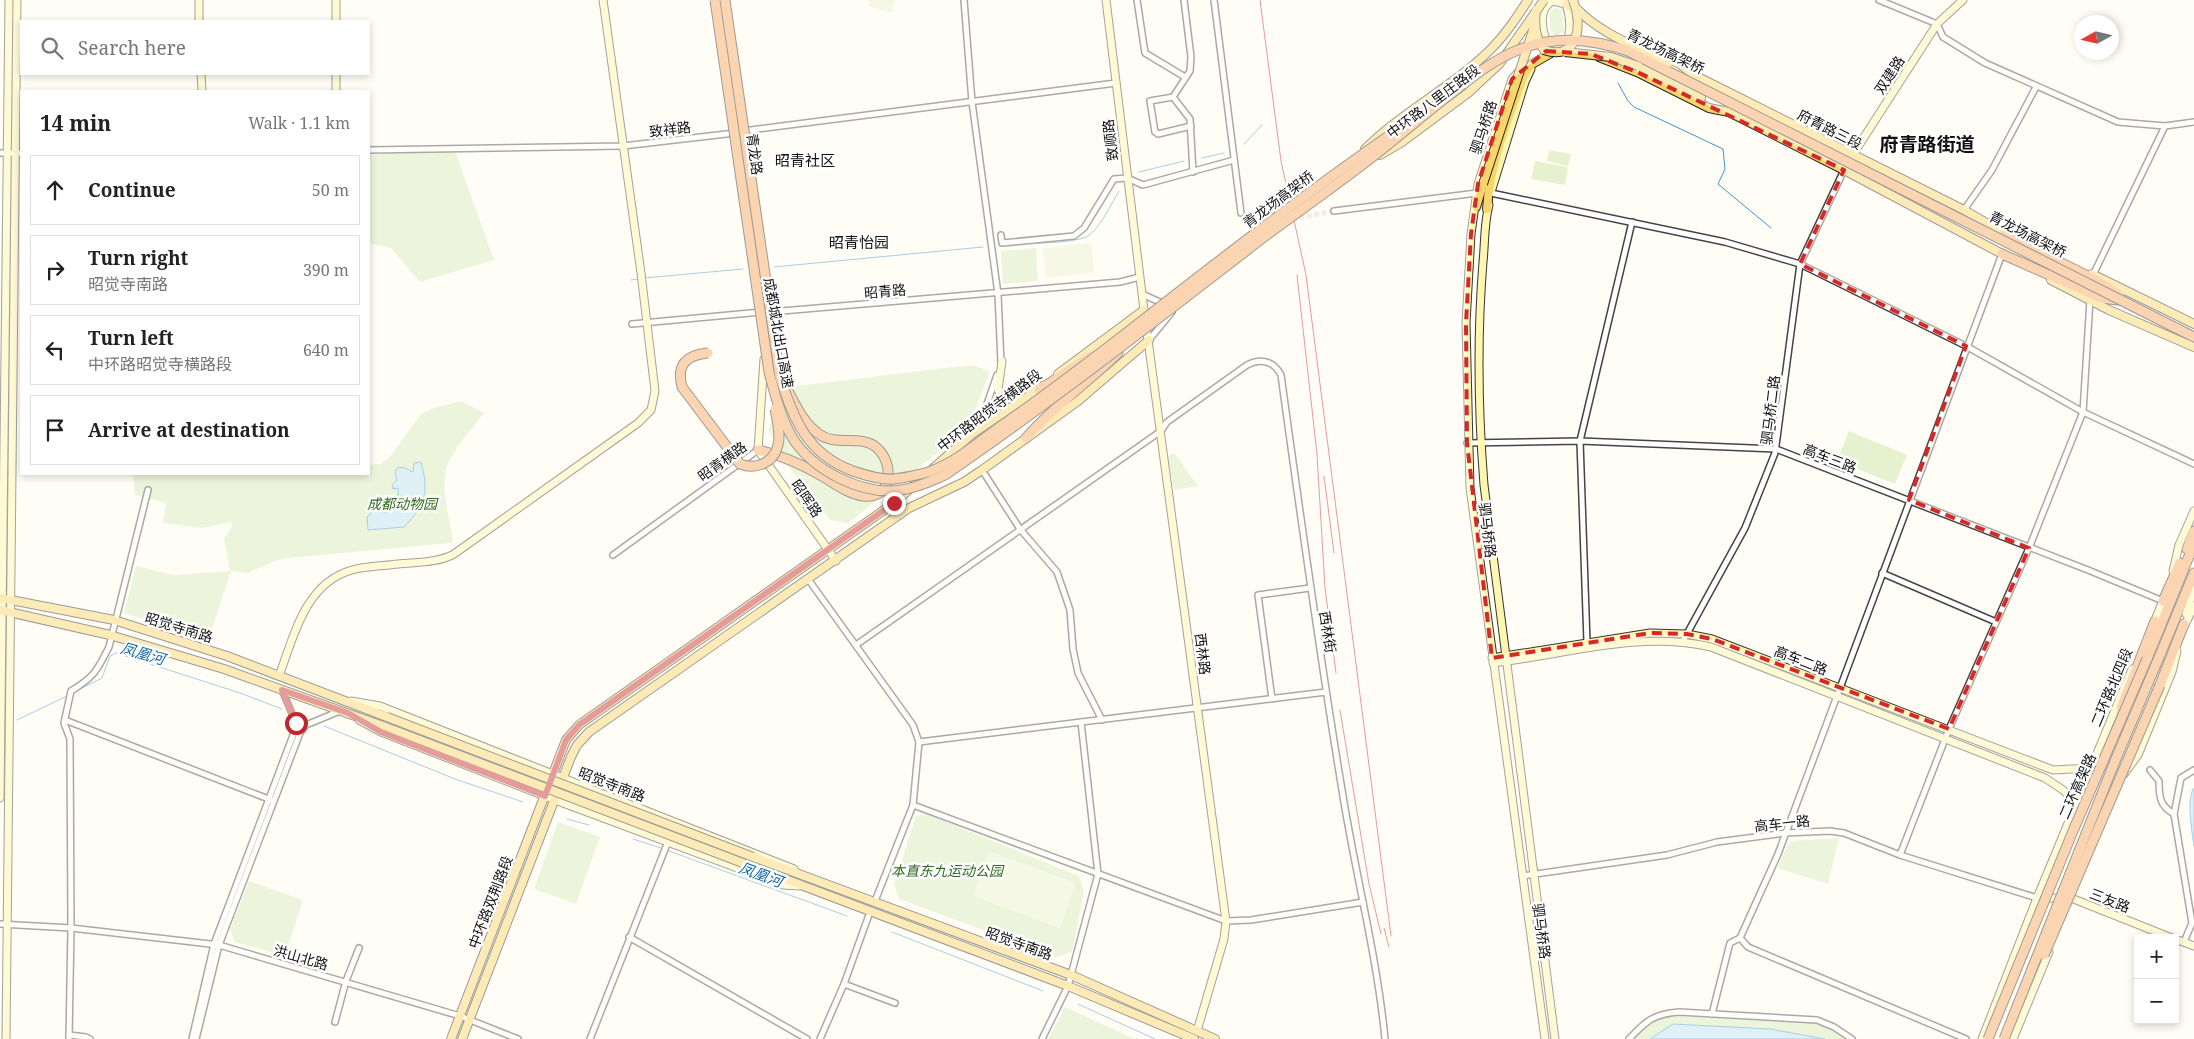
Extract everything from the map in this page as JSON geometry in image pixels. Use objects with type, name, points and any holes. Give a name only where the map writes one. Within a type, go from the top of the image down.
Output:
[{"type":"highway","name":"成都城北出口高速","points":[[715,0],[769,372],[780,411],[792,437],[805,454],[819,466],[857,485],[899,490],[920,486],[945,475],[1016,420]]},
{"type":"highway","name":"成都城北出口高速","points":[[725,0],[780,377],[795,418],[806,437],[820,454],[838,465],[871,476],[892,479],[919,475],[938,469],[1016,420]]},
{"type":"highway","name":"青龙场高架桥","points":[[1016,420],[1360,161],[1389,136],[1498,52],[1540,37],[1571,35],[1600,37],[1630,47],[2194,337]]},
{"type":"highway","points":[[2005,234],[2020,244],[2106,286],[2119,298]]},
{"type":"highway","points":[[2002,254],[2101,298],[2119,298]]},
{"type":"highway","name":"青龙场高架桥","points":[[2119,298],[2194,331]]},
{"type":"highway","points":[[1039,390],[1135,332]]},
{"type":"highway","points":[[1026,438],[1046,415],[1082,386],[1135,332]]},
{"type":"highway","points":[[708,353],[696,354],[684,362],[680,378],[682,387],[734,458],[746,466],[763,464],[772,458],[778,446],[778,431],[769,372]]},
{"type":"highway","points":[[758,450],[799,463],[855,495],[864,496],[880,493],[886,487],[889,476],[886,460],[878,449],[873,445],[833,441],[819,434],[806,422],[780,377]]},
{"type":"highway","points":[[2163,601],[2194,531]]},
{"type":"highway","name":"二环高架路","points":[[1988,1039],[2030,932],[2194,544]]},
{"type":"highway","name":"二环高架路","points":[[2004,1039],[2115,761],[2194,573]]},
{"type":"highway","points":[[2030,932],[2034,917],[2155,621]]},
{"type":"highway","points":[[2028,980],[2040,966],[2160,685],[2184,624]]},
{"type":"main road","name":"中环路八里庄路段","points":[[1360,161],[1383,131],[1490,50],[1512,24],[1528,0]]},
{"type":"main road","name":"中环路八里庄路段","points":[[1360,161],[1402,142],[1484,80],[1500,63],[1542,0]]},
{"type":"main road","points":[[1476,207],[1488,188],[1542,0]]},
{"type":"main road","points":[[1569,1],[1598,26],[1692,74]]},
{"type":"main road","name":"府青路三段","points":[[1569,1],[1622,38],[1680,64],[1692,74],[1964,210],[2005,234],[2194,324]]},
{"type":"main road","points":[[1535,24],[1538,42],[1544,50],[1572,46],[1577,32],[1576,9]]},
{"type":"main road","points":[[1558,48],[1637,72],[1709,108],[1728,112]]},
{"type":"main road","points":[[1488,209],[1488,188],[1493,168],[1524,75],[1532,64],[1558,48],[1611,57],[1638,66],[1844,170],[2090,300],[2194,347]]},
{"type":"main road","name":"中环路昭觉寺横路段","points":[[552,774],[566,740],[579,725],[894,503],[972,434],[1039,390],[1088,350],[1144,310]]},
{"type":"main road","points":[[563,778],[577,745],[589,732],[910,508],[964,482],[982,470],[1078,401],[1149,340]]},
{"type":"main road","name":"昭觉寺南路","points":[[1,598],[114,620],[227,656],[753,857],[1071,975],[1194,1037]]},
{"type":"main road","name":"昭觉寺南路","points":[[1,611],[110,635],[224,669],[383,726],[808,887],[1068,986],[1194,1037],[1214,1039]]},
{"type":"main road","name":"中环路双荆路段","points":[[451,1039],[552,774]]},
{"type":"main road","name":"中环路双荆路段","points":[[462,1039],[563,778]]},
{"type":"street","points":[[9,0],[11,153]]},
{"type":"street","points":[[0,798],[1,598],[11,153],[17,0]]},
{"type":"street","points":[[199,0],[199,20]]},
{"type":"street","points":[[336,0],[336,20]]},
{"type":"street","points":[[278,676],[310,600],[320,588],[332,579],[364,568],[433,561],[450,557],[646,417],[651,410],[655,392],[648,322],[603,0]]},
{"type":"street","name":"青龙路","points":[[720,0],[765,312]]},
{"type":"street","points":[[964,0],[972,102],[998,294],[1002,362],[998,390],[1007,399],[1026,398]]},
{"type":"street","name":"致顺路","points":[[1106,0],[1140,277]]},
{"type":"street","points":[[1137,0],[1145,53],[1184,77]]},
{"type":"street","points":[[1173,97],[1184,77],[1190,71],[1191,57],[1184,0]]},
{"type":"street","points":[[1214,0],[1241,213]]},
{"type":"street","points":[[1879,0],[1937,24],[1942,36],[1985,62],[2118,122],[2165,126],[2194,122]]},
{"type":"street","name":"双建路","points":[[1844,170],[1852,154],[1937,24],[1963,0]]},
{"type":"street","points":[[1553,1],[1569,1],[1569,32],[1558,48],[1545,36],[1540,11],[1553,1]]},
{"type":"street","name":"驷马桥路","points":[[1545,1039],[1470,488],[1467,286],[1477,193],[1490,142],[1512,79],[1523,66],[1558,48]]},
{"type":"street","points":[[201,75],[202,90]]},
{"type":"street","points":[[336,75],[336,90]]},
{"type":"street","name":"致祥路","points":[[370,150],[623,146],[1116,83]]},
{"type":"street","points":[[1964,210],[1992,170],[2036,86]]},
{"type":"street","points":[[1173,97],[1150,101],[1155,132],[1158,134],[1191,126]]},
{"type":"street","points":[[1173,97],[1190,119],[1193,172]]},
{"type":"street","points":[[2093,275],[2165,126]]},
{"type":"street","points":[[1001,235],[1002,243],[1074,236],[1084,228],[1114,179],[1128,178],[1143,185],[1234,160]]},
{"type":"street","name":"驷马桥二路","points":[[1683,641],[1745,528],[1776,449],[1800,264],[1844,170]]},
{"type":"street","points":[[1488,188],[1725,242],[1800,264],[1966,346],[2083,412],[2194,464]]},
{"type":"street","points":[[1334,211],[1477,193]]},
{"type":"street","name":"驷马桥路","points":[[1488,209],[1481,288],[1478,370],[1484,485],[1555,1039]]},
{"type":"street","points":[[1149,340],[1175,309],[1256,245],[1270,227],[1279,221]]},
{"type":"street","points":[[1588,642],[1580,441],[1632,222]]},
{"type":"street","points":[[1712,1014],[1730,943],[1740,938],[1778,854],[1966,346],[2002,254]]},
{"type":"street","name":"昭青路","points":[[632,324],[998,294],[1120,282],[1140,277]]},
{"type":"street","name":"西林路","points":[[1140,277],[1226,921],[1224,939],[1194,1037]]},
{"type":"street","points":[[1142,294],[1175,309]]},
{"type":"street","points":[[1900,855],[1949,728],[2029,548],[2083,412],[2090,300]]},
{"type":"street","name":"昭青横路","points":[[612,555],[758,450],[764,382],[765,312]]},
{"type":"street","name":"西林街","points":[[1161,431],[1166,422],[1252,363],[1260,361],[1271,363],[1281,375],[1326,692],[1385,1039]]},
{"type":"street","points":[[972,434],[981,421],[1002,362]]},
{"type":"street","points":[[6,1039],[4,924],[11,613],[7,364]]},
{"type":"street","points":[[856,644],[1161,431]]},
{"type":"street","name":"高车三路","points":[[1468,443],[1580,441],[1776,449],[1910,500],[2163,601]]},
{"type":"street","name":"昭晖路","points":[[758,450],[836,561]]},
{"type":"street","points":[[982,470],[1020,529],[1057,572],[1070,610],[1073,649],[1078,674],[1102,720]]},
{"type":"street","points":[[90,1039],[86,1037],[69,1037],[71,928],[70,739],[65,720],[71,691],[91,679],[109,647],[110,635],[148,490]]},
{"type":"street","name":"二环路北四段","points":[[1982,1039],[2037,898],[2123,689],[2155,621],[2174,570],[2179,545],[2194,511]]},
{"type":"street","points":[[2174,570],[2194,522]]},
{"type":"street","points":[[1882,573],[1996,622]]},
{"type":"street","points":[[808,580],[913,725],[919,742],[913,805],[875,902]]},
{"type":"street","points":[[1272,699],[1258,596],[1310,588]]},
{"type":"street","points":[[2013,1039],[2122,778],[2138,755],[2172,672],[2194,588]]},
{"type":"street","points":[[2184,624],[2194,606]]},
{"type":"street","name":"高车二路","points":[[1506,658],[1588,642],[1650,633],[1687,634],[1712,639],[1949,728],[2053,770],[2091,768]]},
{"type":"street","name":"高车二路","points":[[1492,660],[1632,642],[1683,641],[1711,647],[2046,778],[2077,803]]},
{"type":"street","points":[[192,1039],[217,944],[271,800],[296,723],[282,690]]},
{"type":"street","points":[[919,742],[1326,692]]},
{"type":"street","name":"昭觉寺南路","points":[[344,700],[380,706],[791,867],[812,878]]},
{"type":"street","points":[[271,800],[300,733],[306,725],[344,712]]},
{"type":"street","name":"昭觉寺南路","points":[[344,712],[381,732],[555,800],[783,885],[808,887]]},
{"type":"street","points":[[65,720],[271,800]]},
{"type":"street","points":[[1042,1039],[1068,986],[1098,874],[1081,722]]},
{"type":"street","points":[[2150,770],[2159,781],[2158,798],[2167,810],[2174,814]]},
{"type":"street","points":[[2184,942],[2192,923],[2174,814],[2181,778],[2194,770]]},
{"type":"street","points":[[913,805],[1226,921],[1251,920],[1363,902]]},
{"type":"street","points":[[590,1039],[676,822]]},
{"type":"street","name":"高车一路","points":[[1522,876],[1667,854],[1717,842],[1785,833],[1830,831],[1844,833],[1900,855],[2037,898]]},
{"type":"street","name":"三友路","points":[[2037,898],[2071,898],[2164,934]]},
{"type":"street","points":[[820,1039],[844,984],[870,912]]},
{"type":"street","name":"洪山北路","points":[[4,924],[71,928],[217,944],[460,1016],[518,1039]]},
{"type":"street","points":[[630,937],[807,1039]]},
{"type":"street","points":[[1740,938],[1748,947],[1966,1039]]},
{"type":"street","name":"三友路","points":[[2179,940],[2194,946]]},
{"type":"street","points":[[196,1039],[217,944]]},
{"type":"street","points":[[335,1022],[346,981],[359,948]]},
{"type":"street","points":[[844,984],[895,1003]]},
{"type":"street","points":[[1629,1039],[1639,1027],[1661,1013],[1679,1012],[1817,1020],[1834,1027],[1852,1039]]},
{"type":"highlighted area","points":[[1546,51],[1591,54],[1637,72],[1844,170],[1800,264],[1966,346],[1909,500],[2029,548],[1949,729],[1712,639],[1687,634],[1650,633],[1492,658],[1467,443],[1466,323],[1471,234],[1478,184],[1512,79]]},
{"type":"green space","points":[[870,0],[895,0],[892,13],[868,6]]},
{"type":"green space","points":[[1554,8],[1562,10],[1564,31],[1558,35],[1554,35],[1550,29],[1549,14]]},
{"type":"green space","points":[[1549,150],[1571,154],[1568,166],[1547,161]]},
{"type":"green space","points":[[455,151],[494,260],[420,282],[391,248],[370,243],[370,155]]},
{"type":"green space","points":[[1535,161],[1568,167],[1565,185],[1531,179]]},
{"type":"green space","points":[[1091,243],[1094,273],[1046,278],[1043,248]]},
{"type":"green space","points":[[1036,248],[1038,281],[1003,284],[1001,251]]},
{"type":"green space","points":[[971,365],[990,371],[968,429],[848,523],[830,520],[788,466],[768,429],[796,386]]},
{"type":"green space","name":"成都动物园","points":[[461,401],[484,413],[455,450],[447,467],[444,483],[445,499],[453,540],[451,543],[288,558],[275,561],[248,573],[231,571],[209,638],[124,613],[136,566],[173,575],[230,571],[224,539],[232,526],[231,522],[202,528],[163,523],[166,503],[135,495],[133,475],[370,475],[370,465],[380,464],[389,458],[421,414],[431,409]]},
{"type":"green space","points":[[1849,431],[1907,455],[1895,484],[1837,461]]},
{"type":"green space","points":[[1171,454],[1175,454],[1198,486],[1174,490],[1168,457]]},
{"type":"green space","name":"本直东九运动公园","points":[[926,814],[1079,876],[1084,892],[1072,952],[1057,957],[899,899],[894,884],[916,816]]},
{"type":"green space","points":[[558,822],[600,837],[576,904],[534,889]]},
{"type":"green space","points":[[1839,838],[1828,884],[1777,868],[1790,841]]},
{"type":"green space","points":[[989,851],[1076,883],[1060,928],[973,896]]},
{"type":"green space","points":[[249,881],[303,900],[285,956],[235,942],[230,930]]},
{"type":"green space","points":[[1065,1007],[1135,1039],[1048,1039]]},
{"type":"green space","points":[[1668,1016],[1814,1022],[1825,1026],[1845,1039],[1633,1039],[1654,1020]]},
{"type":"water","points":[[421,462],[425,482],[424,497],[411,519],[404,527],[368,530],[367,517],[371,513],[371,508],[385,513],[392,509],[396,503],[398,488],[393,489],[392,485],[397,480],[395,472],[398,467],[413,472],[414,463]]},
{"type":"water","points":[[2194,788],[2194,846],[2190,799]]},
{"type":"water","points":[[1673,1024],[1770,1029],[1825,1039],[1650,1039]]},
{"type":"waterway","points":[[1618,83],[1628,101],[1634,107],[1723,149],[1725,169],[1718,184],[1771,228]]},
{"type":"waterway","points":[[1244,144],[1262,125]]},
{"type":"waterway","points":[[1202,158],[1224,153]]},
{"type":"waterway","points":[[1139,172],[1184,161]]},
{"type":"waterway","points":[[1019,244],[1065,241],[1088,236],[1101,221],[1119,191]]},
{"type":"waterway","points":[[774,267],[983,247]]},
{"type":"waterway","points":[[644,278],[743,269]]},
{"type":"waterway","points":[[631,280],[638,279]]},
{"type":"waterway","name":"凤凰河","points":[[72,693],[102,678],[110,656],[116,653],[240,693],[282,709]]},
{"type":"waterway","name":"凤凰河","points":[[17,720],[69,695]]},
{"type":"waterway","name":"凤凰河","points":[[324,726],[455,779],[523,802]]},
{"type":"waterway","name":"凤凰河","points":[[567,819],[589,825]]},
{"type":"waterway","name":"凤凰河","points":[[633,839],[661,848]]},
{"type":"waterway","name":"凤凰河","points":[[669,851],[847,916]]},
{"type":"waterway","name":"凤凰河","points":[[892,932],[1043,991]]},
{"type":"waterway","name":"凤凰河","points":[[1078,1004],[1155,1039]]},
{"type":"tunnel","points":[[1292,219],[1334,211]]},
{"type":"railway","points":[[1260,0],[1281,161],[1306,275],[1391,936]]},
{"type":"railway","points":[[1297,275],[1317,454],[1325,588],[1336,673]]},
{"type":"railway","points":[[1324,476],[1334,553]]},
{"type":"railway","points":[[1340,710],[1369,884],[1381,934]]},
{"type":"railway","points":[[1384,928],[1389,947]]},
{"type":"district","name":"府青路街道","points":[[1927,144]]},
{"type":"district","name":"昭青社区","points":[[805,160]]},
{"type":"district","name":"昭青怡园","points":[[859,242]]},
{"type":"route","points":[[296,723],[282,690],[348,713],[381,732],[545,796],[566,740],[579,725],[894,503]]}]
